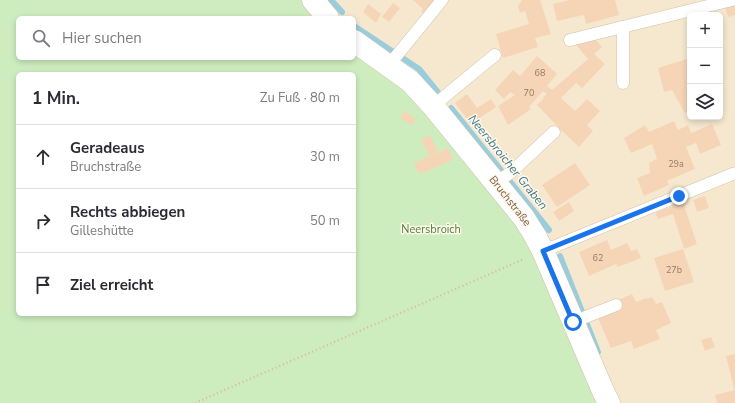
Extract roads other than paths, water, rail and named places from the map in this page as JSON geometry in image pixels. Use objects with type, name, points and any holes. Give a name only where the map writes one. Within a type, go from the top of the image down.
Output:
[{"type":"street","points":[[314,0],[326,16]]},
{"type":"street","name":"Bruchstraße","points":[[356,42],[394,58],[410,81],[440,100],[503,178],[581,319],[603,392],[609,403]]},
{"type":"lane","points":[[394,58],[442,0]]},
{"type":"lane","points":[[570,40],[732,0]]},
{"type":"lane","points":[[623,27],[623,83]]},
{"type":"lane","points":[[440,100],[495,55]]},
{"type":"lane","points":[[503,178],[554,132]]},
{"type":"lane","points":[[543,251],[735,173]]},
{"type":"lane","points":[[581,319],[616,304]]},
{"type":"waterway","name":"Neersbroicher Graben","points":[[331,0],[342,12]]},
{"type":"waterway","name":"Neersbroicher Graben","points":[[356,27],[419,69],[440,95]]},
{"type":"waterway","name":"Neersbroicher Graben","points":[[451,108],[549,230]]},
{"type":"waterway","name":"Neersbroicher Graben","points":[[560,256],[598,352]]},
{"type":"park label","name":"Neersbroich","points":[[431,229]]}]
